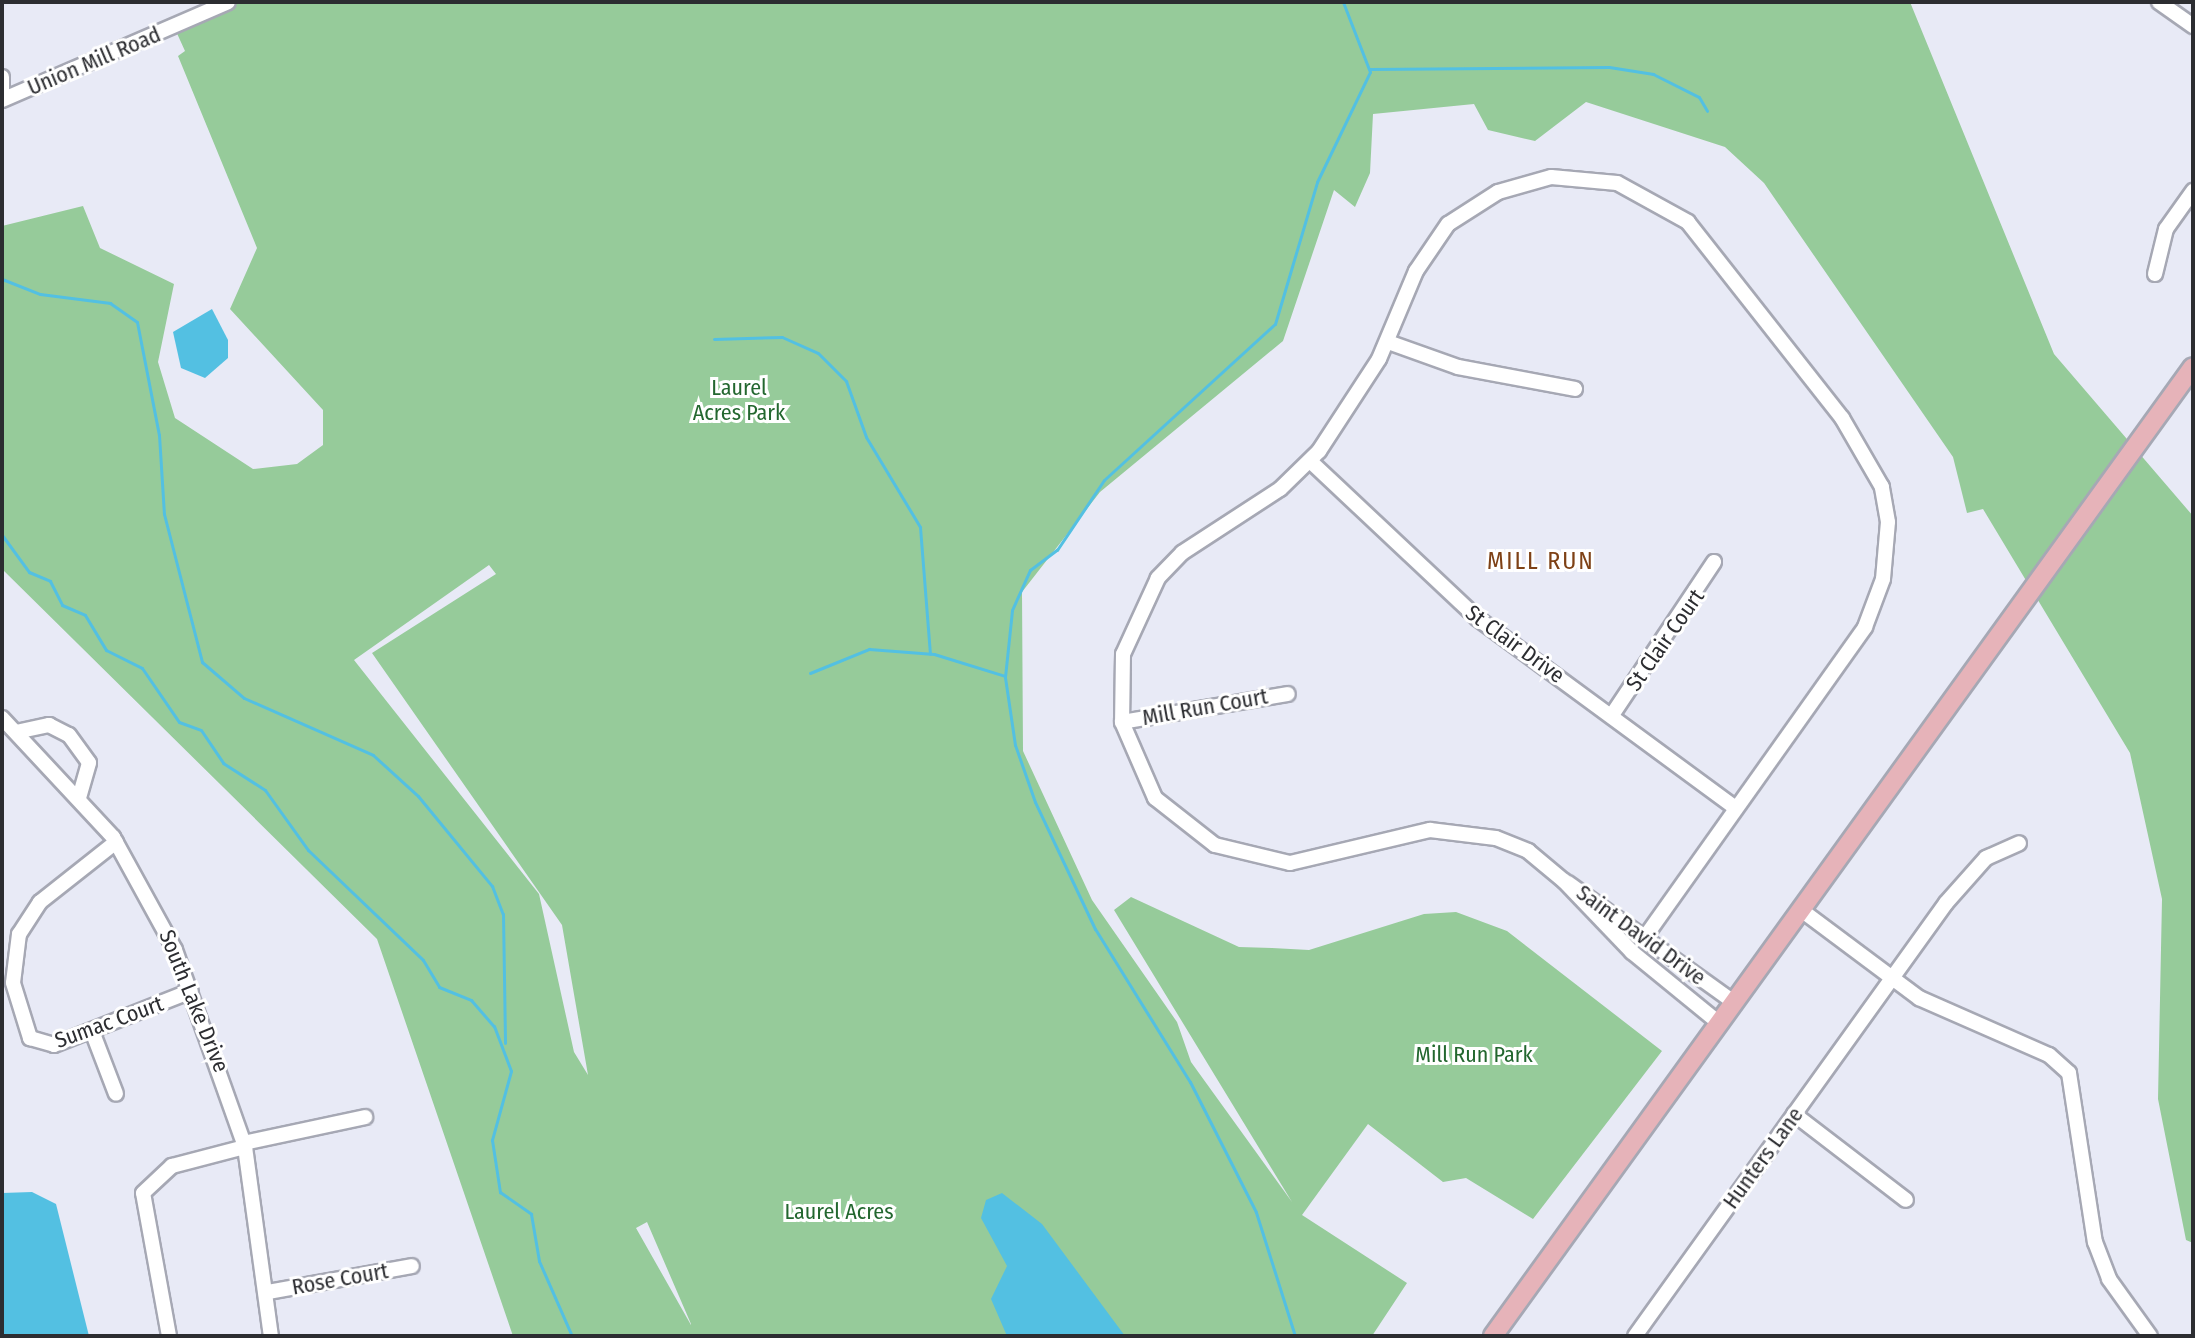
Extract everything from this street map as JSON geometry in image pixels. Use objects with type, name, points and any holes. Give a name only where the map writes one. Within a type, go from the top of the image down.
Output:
[{"type":"main road","points":[[1493,1336],[1719,1023],[1731,1000],[2193,367]]},
{"type":"street","name":"Union Mill Road","points":[[2,99],[228,2]]},
{"type":"street","points":[[2159,2],[2181,8],[2193,26]]},
{"type":"street","points":[[2,77],[2,99]]},
{"type":"street","points":[[1564,881],[1528,851],[1463,830],[1414,833],[1309,863],[1233,852],[1166,812],[1144,783],[1122,722],[1123,654],[1158,578],[1310,461],[1388,342],[1416,271],[1448,224],[1517,185],[1596,179],[1637,190],[1688,222],[1830,402],[1882,487],[1883,579],[1856,642],[1645,937]]},
{"type":"street","points":[[2155,274],[2166,229],[2193,191]]},
{"type":"street","points":[[1388,342],[1458,367],[1575,389]]},
{"type":"street","name":"St Clair Drive","points":[[1310,461],[1427,576],[1736,808]]},
{"type":"street","name":"St Clair Court","points":[[1612,715],[1714,562]]},
{"type":"street","name":"Mill Run Court","points":[[1122,722],[1288,694]]},
{"type":"street","name":"South Lake Drive","points":[[2,718],[79,798],[116,842],[191,991],[244,1145],[268,1292],[271,1336]]},
{"type":"street","points":[[16,732],[49,725],[69,735],[89,763],[79,798]]},
{"type":"street","name":"Sumac Court","points":[[116,842],[40,902],[13,958],[30,1038],[54,1045],[191,991]]},
{"type":"street","name":"Hunters Lane","points":[[1635,1336],[1965,879],[2019,843]]},
{"type":"street","name":"Saint David Drive","points":[[1564,881],[1731,1000]]},
{"type":"street","name":"Saint David Drive","points":[[1564,881],[1632,952],[1719,1023]]},
{"type":"street","points":[[1800,909],[1893,980],[1953,1016],[2049,1055],[2069,1073],[2095,1242],[2109,1279],[2150,1336]]},
{"type":"street","points":[[92,1031],[116,1094]]},
{"type":"street","points":[[1794,1114],[1906,1200]]},
{"type":"street","points":[[169,1336],[141,1215],[143,1193],[172,1166],[244,1145],[365,1117]]},
{"type":"street","name":"Rose Court","points":[[268,1292],[412,1266]]},
{"type":"green space","points":[[232,2],[1910,2],[2054,354],[2193,516],[2193,1243],[2186,1240],[2158,1099],[2162,899],[2130,753],[1983,509],[1967,513],[1953,457],[1764,183],[1725,147],[1586,102],[1535,141],[1488,130],[1474,104],[1373,114],[1370,173],[1355,207],[1334,190],[1283,341],[1100,492],[1022,592],[1023,751],[1092,900],[1177,1022],[1191,1062],[1292,1202],[1114,910],[1131,897],[1239,947],[1309,950],[1424,914],[1456,912],[1507,931],[1662,1051],[1533,1219],[1466,1178],[1443,1182],[1368,1124],[1302,1215],[1407,1283],[1372,1336],[513,1336],[377,939],[2,569],[2,226],[83,206],[100,248],[174,284],[158,362],[175,418],[253,469],[297,464],[323,445],[323,410],[230,309],[257,248],[178,56],[185,51],[175,29]],"holes":[[[489,565],[496,574],[372,653],[562,925],[588,1075],[574,1052],[539,894],[354,660]],[[647,1222],[691,1324],[691,1325],[636,1228]]]},
{"type":"water","points":[[212,309],[228,340],[228,358],[205,378],[181,368],[173,332]]},
{"type":"water","points":[[32,1192],[56,1204],[89,1336],[2,1336],[2,1193]]},
{"type":"water","points":[[1002,1193],[1042,1224],[1125,1336],[1007,1336],[991,1299],[1007,1266],[981,1218],[986,1200]]},
{"type":"waterway","points":[[1295,1336],[1256,1212],[1190,1082],[1095,929],[1035,802],[1015,745],[1005,677],[1012,610],[1030,570],[1057,550],[1104,480],[1275,324],[1317,182],[1370,72],[1343,2]]},
{"type":"waterway","points":[[1370,69],[1609,67],[1653,74],[1699,97],[1707,111]]},
{"type":"waterway","points":[[2,279],[40,294],[110,303],[137,322],[159,435],[164,514],[202,662],[244,698],[373,755],[418,796],[492,886],[503,914],[505,1043]]},
{"type":"waterway","points":[[714,339],[782,337],[818,353],[846,381],[866,437],[920,527],[930,654]]},
{"type":"waterway","points":[[2,535],[29,572],[50,581],[62,605],[85,615],[106,650],[142,668],[179,722],[201,730],[223,763],[265,790],[308,850],[423,960],[439,987],[471,1000],[494,1026],[511,1071],[492,1140],[500,1192],[531,1214],[539,1261],[572,1336]]},
{"type":"waterway","points":[[810,673],[869,649],[934,654],[1005,676]]},
{"type":"district","name":"MILL RUN","points":[[1541,562]]},
{"type":"park label","name":"Laurel Acres Park","points":[[739,400]]},
{"type":"park label","name":"Mill Run Park","points":[[1474,1055]]},
{"type":"park label","name":"Laurel Acres","points":[[839,1212]]}]
